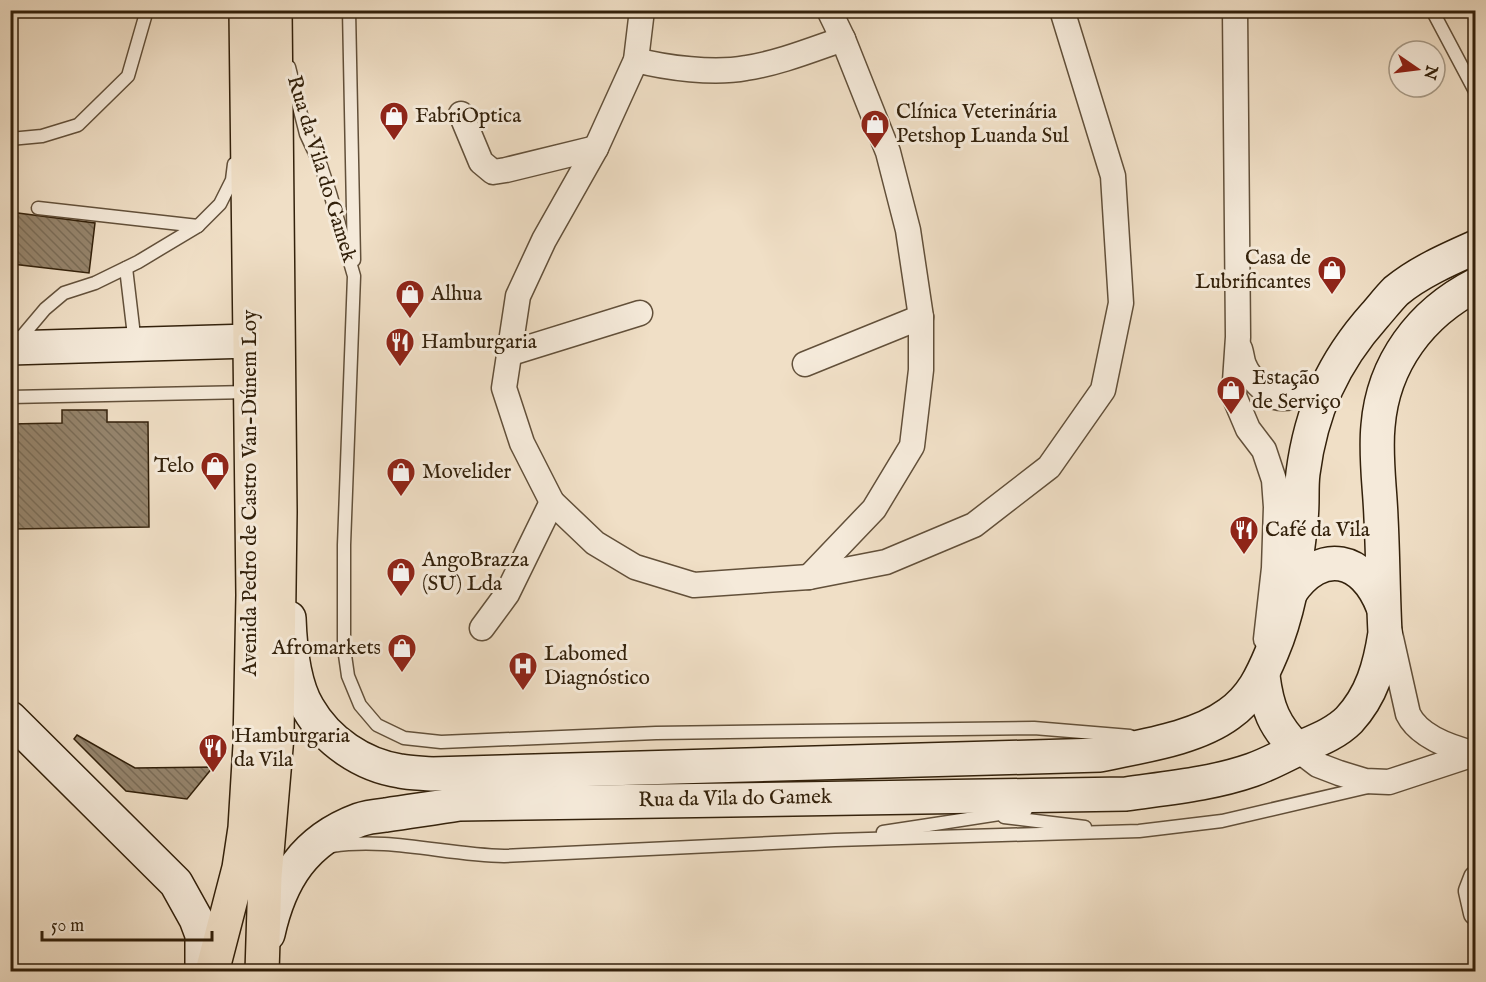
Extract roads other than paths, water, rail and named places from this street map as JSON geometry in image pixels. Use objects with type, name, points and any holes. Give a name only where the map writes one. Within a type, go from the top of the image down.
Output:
[{"type":"highway","name":"Avenida Pedro de Castro Van-Dúnem Loy","points":[[212,972],[239,868],[245,828],[249,745],[253,606],[246,10]]},
{"type":"highway","name":"Avenida Pedro de Castro Van-Dúnem Loy","points":[[262,972],[266,876],[277,736],[281,587],[276,10]]},
{"type":"main road","name":"Rua da Vila do Gamek","points":[[281,587],[298,681],[307,707],[343,748],[359,758],[399,771],[432,774],[1100,755],[1149,745],[1207,727],[1230,714],[1250,695],[1263,676],[1279,636],[1290,593],[1301,519],[1303,473],[1313,424],[1329,379],[1366,325],[1396,291],[1442,262],[1476,247]]},
{"type":"main road","name":"Rua da Vila do Gamek","points":[[262,972],[272,917],[292,870],[305,854],[338,830],[361,819],[459,804],[1126,794],[1227,778],[1254,770],[1328,735],[1347,722],[1362,704],[1373,684],[1381,659],[1385,633],[1378,426],[1389,377],[1403,348],[1427,318],[1454,296],[1476,285]]},
{"type":"main road","points":[[10,346],[250,341]]},
{"type":"main road","name":"Rua da Vila do Gamek","points":[[1290,593],[1299,580],[1311,572],[1324,566],[1340,563],[1354,568],[1368,578],[1383,606]]},
{"type":"main road","points":[[1263,676],[1266,700],[1273,718],[1284,736],[1297,749]]},
{"type":"main road","points":[[10,718],[176,883],[202,935],[202,972]]},
{"type":"street","points":[[642,10],[636,60],[596,148],[544,240],[518,296],[504,388],[522,443],[552,502],[595,543],[635,567],[694,585],[809,577],[886,562],[974,525],[1049,467],[1103,390],[1121,303],[1113,176],[1062,10]]},
{"type":"street","points":[[809,577],[874,509],[912,446],[921,370],[921,317],[908,230],[888,152],[843,39],[829,10]]},
{"type":"street","points":[[1235,10],[1238,336],[1234,396],[1248,429],[1264,450],[1274,480],[1276,507],[1274,568],[1263,676]]},
{"type":"street","points":[[636,60],[662,67],[744,69],[789,58],[843,39]]},
{"type":"street","points":[[461,114],[481,162],[493,172],[596,148]]},
{"type":"street","points":[[511,353],[640,313]]},
{"type":"street","points":[[805,364],[921,317]]},
{"type":"street","points":[[1238,336],[1245,369],[1258,385],[1275,397],[1292,397],[1311,390],[1329,379]]},
{"type":"street","points":[[482,628],[507,594],[552,502]]},
{"type":"street","points":[[1383,606],[1408,714],[1413,725],[1425,735],[1475,754]]},
{"type":"street","points":[[1297,749],[1318,765],[1339,773],[1365,781],[1389,782],[1475,754]]},
{"type":"street","points":[[1476,878],[1471,891],[1476,912]]},
{"type":"lane","points":[[10,139],[42,136],[78,125],[128,76],[147,10]]},
{"type":"lane","name":"Rua da Vila do Gamek","points":[[276,10],[306,134],[327,184],[354,276],[344,545],[344,638],[348,676],[360,705],[377,725],[404,738],[441,742],[656,733],[1034,728],[1130,736],[1182,735]]},
{"type":"lane","points":[[349,10],[354,276]]},
{"type":"lane","points":[[1432,10],[1476,93]]},
{"type":"lane","points":[[10,346],[19,341],[45,309],[64,293],[94,283],[126,268],[198,226],[220,204],[232,180],[247,52]]},
{"type":"lane","points":[[38,208],[198,226]]},
{"type":"lane","points":[[126,268],[135,344]]},
{"type":"lane","points":[[10,397],[251,392]]},
{"type":"lane","points":[[305,854],[349,844],[389,845],[504,856],[835,840],[1128,832],[1222,821],[1389,782]]},
{"type":"lane","points":[[835,840],[1126,794]]},
{"type":"lane","points":[[836,797],[1128,832]]},
{"type":"place","name":"FabriOptica","points":[[394,142]]},
{"type":"place","name":"Clínica Veterinária Petshop Luanda Sul","points":[[875,150]]},
{"type":"place","name":"Casa de Lubrificantes","points":[[1332,296]]},
{"type":"place","name":"Alhua","points":[[410,320]]},
{"type":"place","name":"Hamburgaria","points":[[400,368]]},
{"type":"place","name":"Estação de Serviço","points":[[1231,416]]},
{"type":"place","name":"Telo","points":[[215,492]]},
{"type":"place","name":"Movelider","points":[[401,498]]},
{"type":"place","name":"Café da Vila","points":[[1244,556]]},
{"type":"place","name":"AngoBrazza (SU) Lda","points":[[401,598]]},
{"type":"place","name":"Afromarkets","points":[[402,674]]},
{"type":"place","name":"Labomed Diagnóstico","points":[[523,692]]},
{"type":"place","name":"Hamburgaria da Vila","points":[[213,774]]}]
